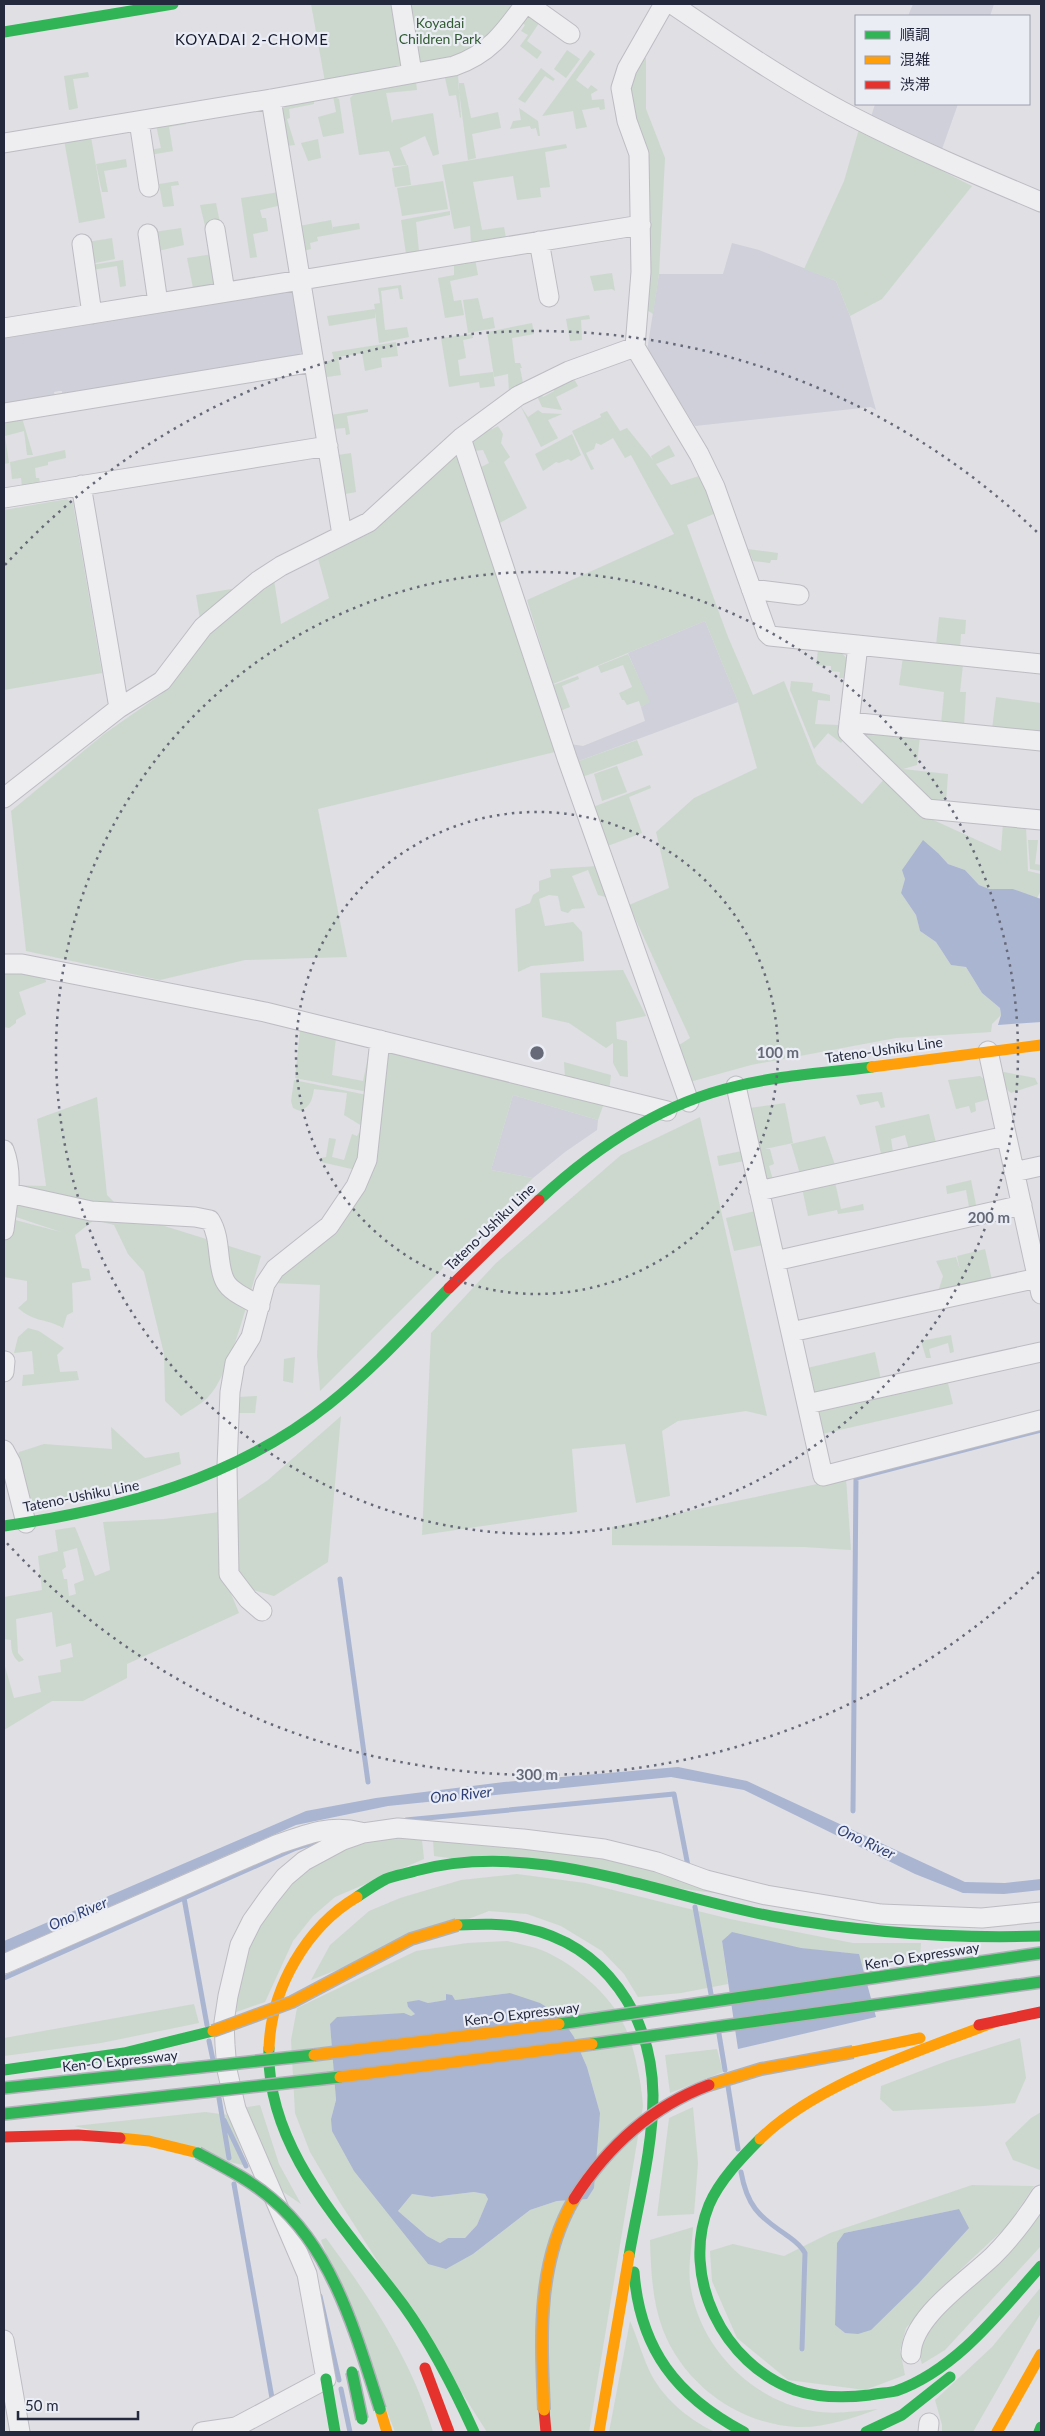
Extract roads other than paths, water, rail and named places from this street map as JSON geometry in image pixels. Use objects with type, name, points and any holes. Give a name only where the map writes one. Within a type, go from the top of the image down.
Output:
[{"type":"main road","points":[[4,32],[84,11],[174,4]]},
{"type":"main road","name":"Tateno-Ushiku Line","points":[[4,1526],[132,1503],[168,1492],[227,1466],[274,1442],[328,1406],[372,1367],[439,1297],[573,1169],[633,1128],[667,1111],[736,1086],[1041,1044]]},
{"type":"main road","points":[[474,2432],[453,2388],[421,2331],[318,2194],[305,2172],[281,2120],[272,2094],[269,2070],[271,2028],[280,1992],[294,1963],[308,1942],[343,1906],[364,1891],[395,1876],[440,1864],[470,1862],[529,1863],[621,1878],[763,1914],[865,1931],[944,1937],[1041,1936]]},
{"type":"main road","points":[[4,2070],[124,2053],[235,2024],[292,2002],[411,1939],[457,1925],[481,1922],[504,1923],[524,1926],[563,1940],[597,1964],[620,1990],[636,2016],[649,2052],[653,2096],[652,2121],[636,2221],[599,2432]]},
{"type":"main road","name":"Ken-O Expressway","points":[[4,2088],[405,2044],[634,2014],[1041,1953]]},
{"type":"main road","points":[[4,2114],[406,2070],[1041,1982]]},
{"type":"main road","points":[[546,2432],[541,2322],[547,2268],[571,2202],[583,2183],[612,2146],[630,2129],[668,2103],[730,2077],[763,2068],[1041,2012]]},
{"type":"main road","points":[[997,2021],[928,2047],[828,2093],[774,2128],[737,2162],[717,2190],[708,2208],[699,2246],[700,2286],[706,2306],[724,2340],[749,2369],[783,2389],[802,2397],[836,2403],[856,2401],[894,2392],[930,2374],[948,2362],[980,2332],[1041,2266]]},
{"type":"main road","points":[[4,2137],[127,2136],[150,2140],[198,2152],[231,2168],[259,2187],[281,2206],[308,2236],[330,2271],[387,2432]]},
{"type":"main road","points":[[198,2152],[262,2196],[300,2237],[326,2283],[348,2352],[364,2432]]},
{"type":"main road","points":[[636,2221],[634,2278],[643,2321],[658,2356],[669,2375],[696,2403],[712,2416],[744,2432]]},
{"type":"main road","points":[[360,2252],[373,2280],[398,2318]]},
{"type":"main road","points":[[866,2432],[902,2415],[950,2377],[996,2330],[1041,2273]]},
{"type":"main road","points":[[997,2432],[1041,2354]]},
{"type":"main road","points":[[419,2356],[449,2432]]},
{"type":"main road","points":[[326,2379],[335,2432]]},
{"type":"main road","points":[[1038,2432],[1041,2427]]},
{"type":"street","points":[[401,4],[412,73]]},
{"type":"street","points":[[4,143],[271,100],[454,66],[471,60],[486,51],[500,37],[526,4],[570,34]]},
{"type":"street","points":[[664,4],[627,69],[620,88],[627,121],[639,154],[642,272],[635,347],[700,454],[715,487],[764,627],[770,636],[1041,664]]},
{"type":"street","points":[[672,4],[758,60],[851,116],[978,176],[1041,202]]},
{"type":"street","points":[[271,100],[342,535]]},
{"type":"street","points":[[139,121],[149,187]]},
{"type":"street","points":[[4,328],[641,224]]},
{"type":"street","points":[[215,228],[225,292]]},
{"type":"street","points":[[148,234],[158,303]]},
{"type":"street","points":[[539,241],[549,297]]},
{"type":"street","points":[[82,244],[92,314]]},
{"type":"street","points":[[4,798],[118,708],[162,681],[203,627],[258,581],[281,566],[369,522],[461,438],[518,396],[569,371],[635,347]]},
{"type":"street","points":[[4,413],[314,362]]},
{"type":"street","points":[[461,438],[567,758],[689,1102]]},
{"type":"street","points":[[4,498],[328,446]]},
{"type":"street","points":[[81,485],[118,708]]},
{"type":"street","points":[[751,589],[799,595]]},
{"type":"street","points":[[858,645],[848,732],[927,808],[1041,820]]},
{"type":"street","points":[[849,722],[1041,741]]},
{"type":"street","points":[[4,964],[22,964],[265,1012],[667,1111]]},
{"type":"street","points":[[262,1611],[248,1599],[228,1574],[227,1466],[230,1392],[235,1363],[251,1337],[265,1284],[275,1269],[329,1226],[363,1173],[367,1160],[380,1040]]},
{"type":"street","points":[[791,1332],[1040,1286],[988,1051]]},
{"type":"street","points":[[736,1086],[823,1476],[1041,1420]]},
{"type":"street","points":[[759,1191],[1006,1136]]},
{"type":"street","points":[[4,1150],[9,1162],[9,1193],[4,1230]]},
{"type":"street","points":[[1014,1172],[1041,1166]]},
{"type":"street","points":[[9,1193],[91,1212],[194,1217],[210,1220],[216,1230],[225,1281],[236,1292],[260,1306]]},
{"type":"street","points":[[775,1261],[1022,1206]]},
{"type":"street","points":[[807,1404],[1041,1352]]},
{"type":"street","points":[[4,1450],[11,1463],[26,1523]]},
{"type":"street","points":[[4,1964],[276,1845],[317,1830],[347,1828],[363,1833]]},
{"type":"street","points":[[202,2432],[239,2431],[326,2379],[307,2274],[236,2109],[227,2070],[224,2022],[233,1970],[240,1946],[252,1921],[285,1877],[304,1861],[324,1848],[363,1833],[398,1828],[604,1849],[657,1862],[706,1880],[766,1895],[881,1914],[982,1918],[1041,1912]]},
{"type":"street","points":[[911,2354],[911,2342],[924,2320],[994,2255],[1019,2226],[1041,2195]]},
{"type":"street","points":[[4,2340],[20,2432]]},
{"type":"water","points":[[923,840],[948,864],[965,870],[979,885],[989,889],[1013,889],[1041,899],[1041,1022],[998,1025],[1001,1015],[1000,1008],[982,993],[966,967],[951,965],[936,942],[920,931],[916,915],[901,893],[905,879],[902,870]]},
{"type":"water","name":"Ono River","points":[[678,1767],[747,1781],[965,1882],[1005,1883],[1041,1879],[1041,1890],[1004,1894],[963,1893],[915,1874],[744,1790],[671,1777],[388,1806],[296,1825],[4,1953],[4,1941],[306,1811],[376,1798],[504,1782]]},
{"type":"water","points":[[732,1932],[801,1948],[859,1954],[876,2017],[738,2049],[722,1941]]},
{"type":"water","points":[[510,1993],[540,2003],[559,2015],[574,2037],[587,2067],[600,2113],[594,2188],[587,2199],[557,2201],[530,2210],[473,2254],[446,2269],[428,2264],[354,2171],[332,2131],[331,2119],[336,2100],[330,2024],[337,2017],[404,2013],[411,2016],[415,2014],[408,2007],[407,2002],[419,2000],[428,2003],[446,2000],[446,1994],[452,1995],[455,2000]],"holes":[[[474,2192],[485,2194],[488,2199],[477,2225],[465,2238],[448,2238],[440,2243],[427,2236],[398,2211],[412,2194],[432,2197]]]},
{"type":"water","points":[[959,2209],[969,2228],[918,2284],[871,2330],[858,2334],[845,2333],[835,2325],[837,2243],[844,2233]]},
{"type":"waterway","points":[[853,1811],[856,1478],[1041,1430]]},
{"type":"waterway","points":[[340,1579],[368,1782]]},
{"type":"waterway","points":[[406,1820],[674,1794],[688,1866]]},
{"type":"waterway","points":[[4,1978],[296,1848],[325,1839]]},
{"type":"waterway","points":[[184,1898],[207,2025]]},
{"type":"waterway","points":[[695,1907],[711,1994]]},
{"type":"waterway","points":[[719,2034],[725,2070]]},
{"type":"waterway","points":[[209,2041],[213,2060]]},
{"type":"waterway","points":[[728,2086],[738,2149]]},
{"type":"waterway","points":[[219,2098],[229,2158]]},
{"type":"waterway","points":[[224,2120],[246,2166]]},
{"type":"waterway","points":[[741,2172],[750,2201],[755,2209],[796,2242],[805,2253],[802,2349]]},
{"type":"waterway","points":[[234,2184],[272,2398]]},
{"type":"waterway","points":[[320,2296],[339,2380]]},
{"type":"waterway","points":[[341,2389],[350,2432]]},
{"type":"district","name":"KOYADAI 2-CHOME","points":[[252,40]]},
{"type":"park label","name":"Koyadai Children Park","points":[[440,32]]}]
